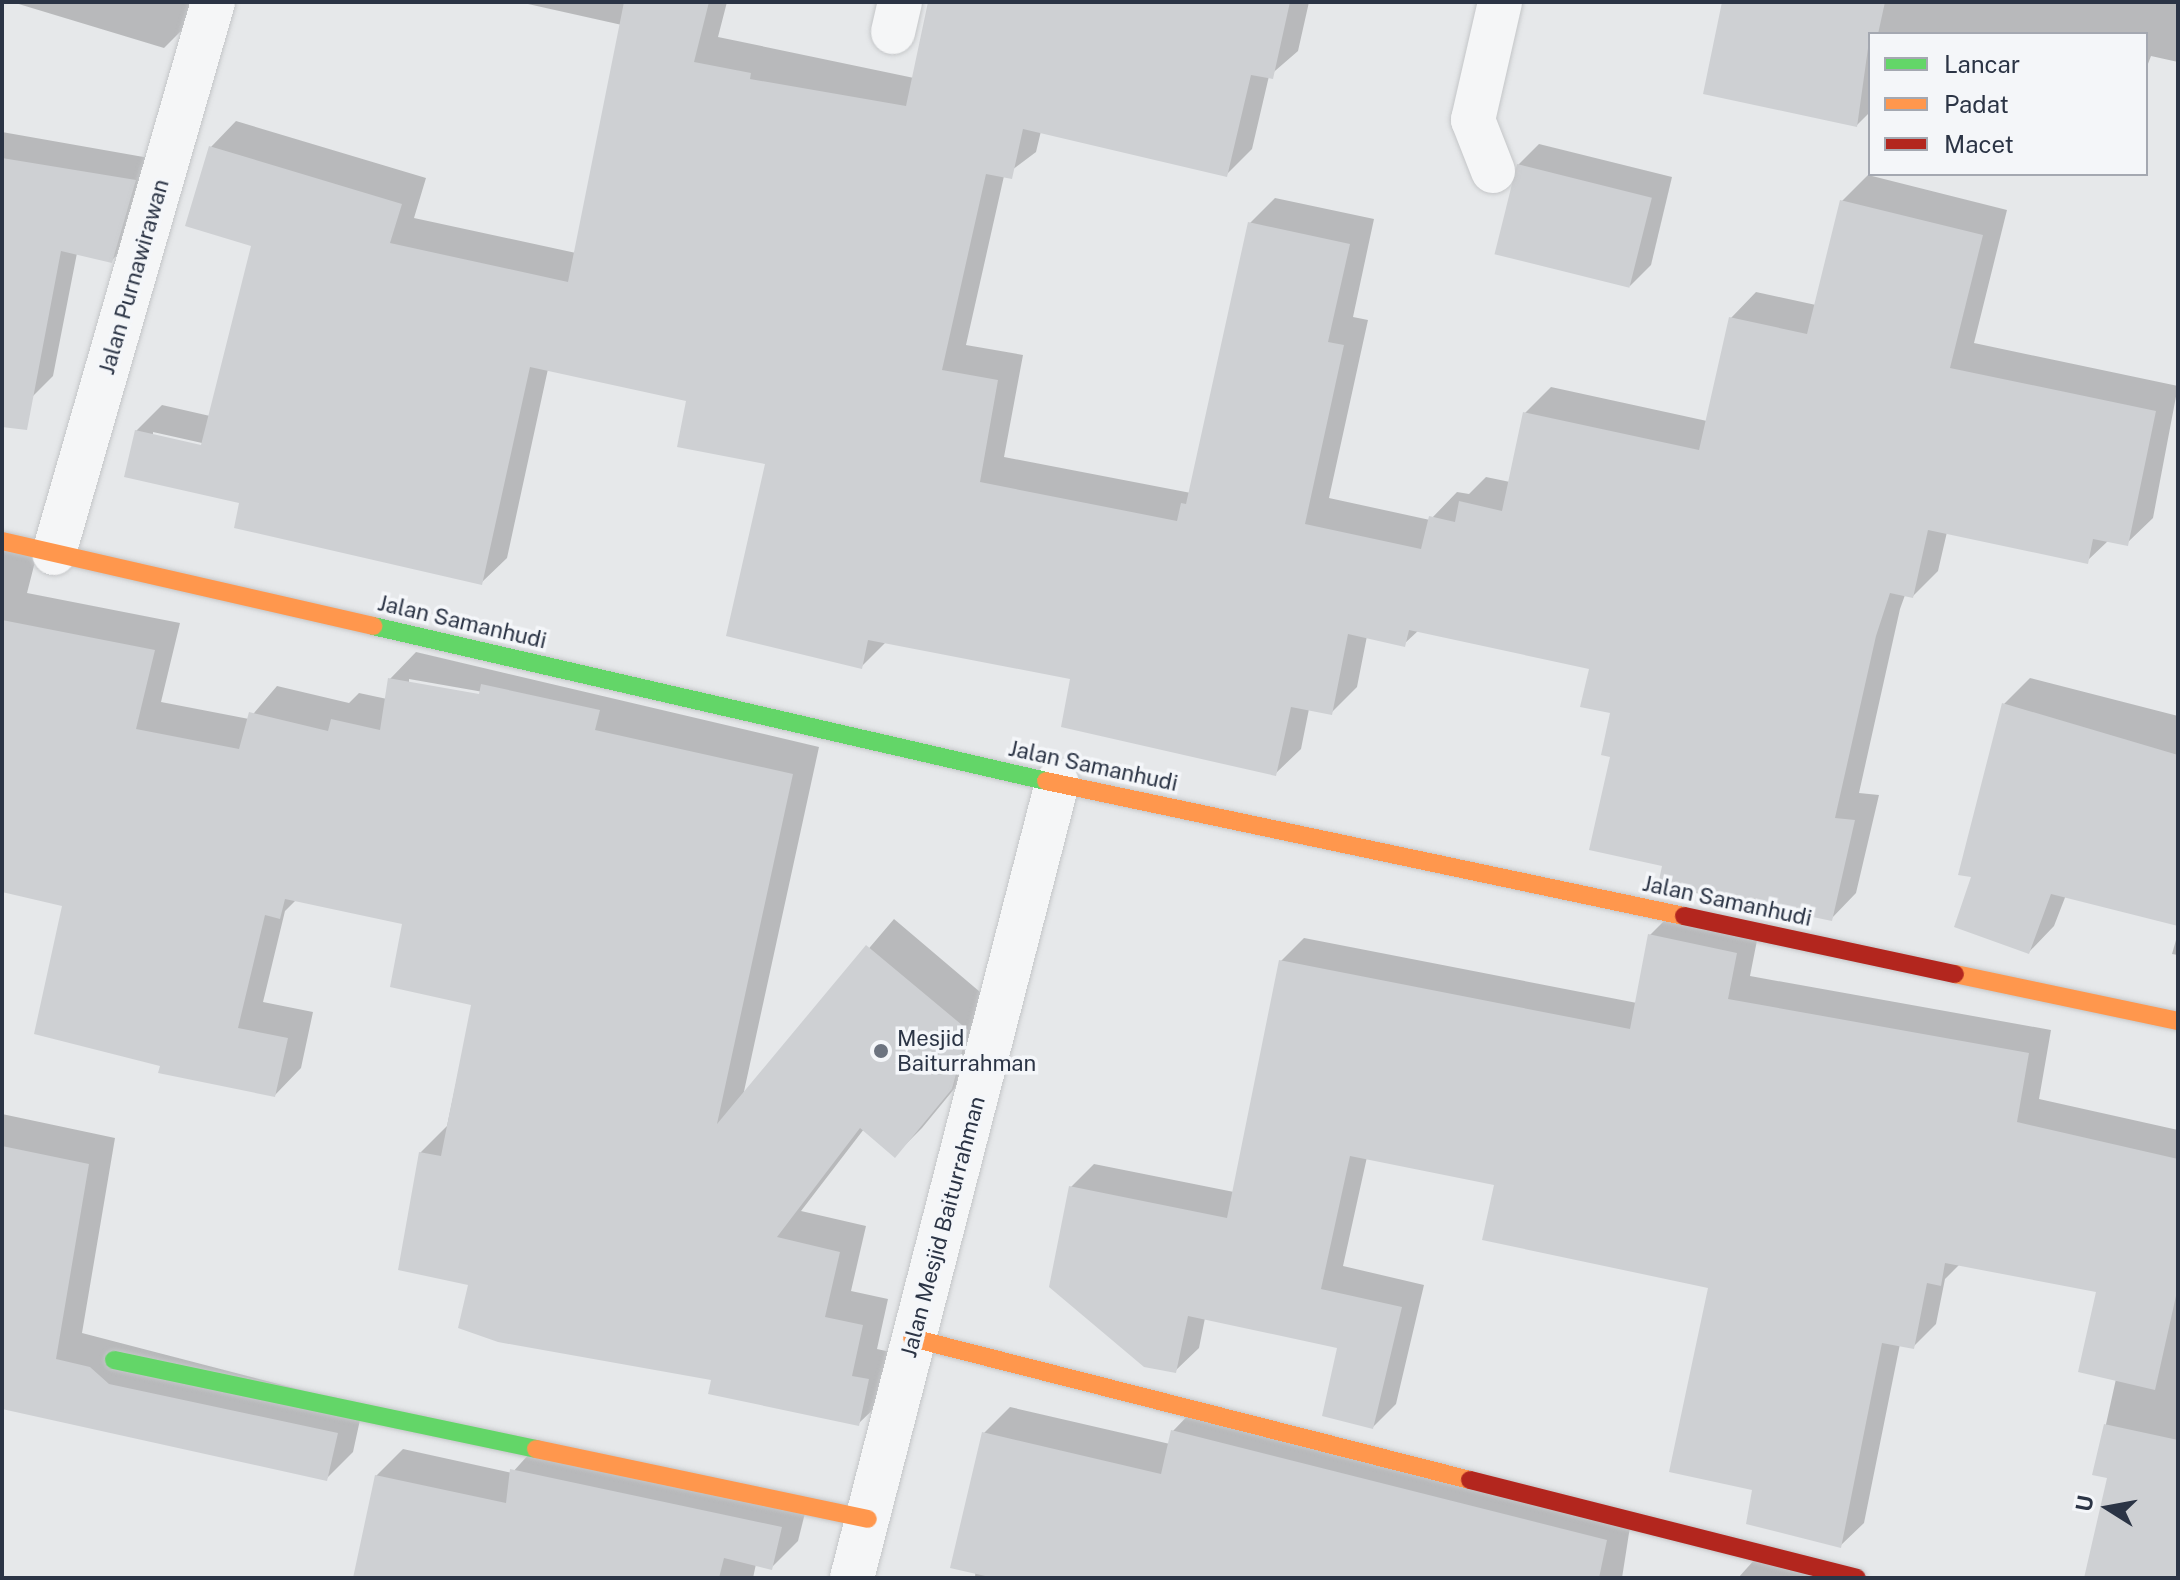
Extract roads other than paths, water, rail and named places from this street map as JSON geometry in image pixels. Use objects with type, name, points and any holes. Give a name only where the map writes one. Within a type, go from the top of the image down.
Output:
[{"type":"street","name":"Jalan Purnawirawan","points":[[54,553],[213,2]]},
{"type":"street","points":[[1493,171],[1473,120],[1500,2]]},
{"type":"street","name":"Jalan Samanhudi","points":[[2,541],[1057,783],[2178,1021]]},
{"type":"street","name":"Jalan Mesjid Baiturrahman","points":[[852,1578],[1057,783]]},
{"type":"street","points":[[912,1338],[1857,1578]]},
{"type":"street","points":[[114,1360],[868,1519]]},
{"type":"place","name":"Mesjid Baiturrahman","points":[[881,1051]]}]
